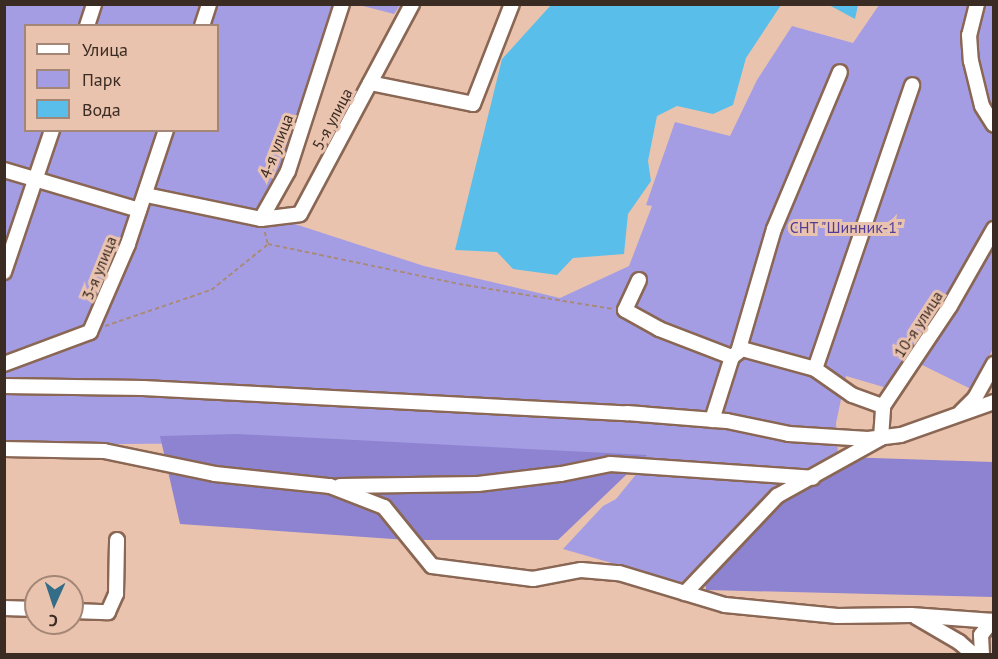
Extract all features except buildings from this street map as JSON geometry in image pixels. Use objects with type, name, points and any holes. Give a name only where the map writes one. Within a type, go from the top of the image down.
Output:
[{"type":"street","points":[[88,24],[94,4]]},
{"type":"street","points":[[203,24],[209,4]]},
{"type":"street","name":"4-я улица","points":[[261,219],[288,171],[342,4]]},
{"type":"street","name":"5-я улица","points":[[261,219],[300,214],[412,4]]},
{"type":"street","points":[[370,83],[473,104],[512,4]]},
{"type":"street","points":[[977,4],[969,36],[971,61],[982,106],[993,125]]},
{"type":"street","points":[[712,420],[774,229],[840,72]]},
{"type":"street","points":[[815,369],[912,85]]},
{"type":"street","points":[[4,272],[51,132]]},
{"type":"street","name":"3-я улица","points":[[90,332],[146,195],[165,132]]},
{"type":"street","points":[[4,170],[139,210]]},
{"type":"street","points":[[146,195],[261,219]]},
{"type":"street","name":"10-я улица","points":[[883,406],[950,306],[993,229]]},
{"type":"street","points":[[639,280],[624,309],[659,329],[735,354]]},
{"type":"street","points":[[4,364],[90,332]]},
{"type":"street","points":[[735,354],[742,349],[815,369],[852,395],[883,406],[881,438]]},
{"type":"street","points":[[957,416],[975,398],[993,364]]},
{"type":"street","points":[[993,372],[993,380]]},
{"type":"street","points":[[4,386],[143,388],[712,420],[789,434],[881,438],[901,435],[993,402]]},
{"type":"street","points":[[686,593],[777,496],[813,478],[881,438]]},
{"type":"street","points":[[4,449],[104,451],[215,474],[330,486],[478,484],[561,474],[610,464],[813,478]]},
{"type":"street","points":[[330,486],[384,507],[432,566],[533,579],[581,570],[619,573],[725,605],[837,616],[911,615],[993,621]]},
{"type":"street","points":[[84,611],[108,612],[116,594],[117,540]]},
{"type":"street","points":[[4,608],[24,609]]},
{"type":"street","points":[[911,615],[959,642],[973,654]]},
{"type":"street","points":[[982,654],[981,635],[993,621]]},
{"type":"path","points":[[261,219],[268,244]]},
{"type":"path","points":[[90,332],[211,290],[268,244]]},
{"type":"path","points":[[268,244],[459,284],[629,312]]},
{"type":"green space","name":"СНТ \"Шинник-1\"","points":[[4,5],[335,5],[287,164],[258,212],[424,266],[560,298],[629,266],[652,206],[646,205],[675,122],[730,136],[757,80],[792,26],[853,43],[879,5],[993,5],[993,348],[973,390],[912,360],[907,368],[902,365],[887,388],[846,376],[836,423],[838,454],[811,469],[793,470],[780,488],[681,583],[563,549],[603,506],[616,499],[647,461],[240,443],[5,445]]},
{"type":"green space","points":[[359,5],[400,5],[394,14]]},
{"type":"shaded area","points":[[237,434],[647,455],[558,540],[407,540],[180,524],[160,436]]},
{"type":"shaded area","points":[[843,457],[993,462],[993,597],[706,590],[704,571],[782,495]]},
{"type":"water","points":[[551,5],[781,5],[746,58],[733,105],[713,114],[677,106],[657,116],[648,161],[651,181],[628,214],[624,254],[573,258],[557,275],[513,269],[497,252],[455,250],[502,59]]},
{"type":"water","points":[[829,5],[858,5],[855,19]]}]
